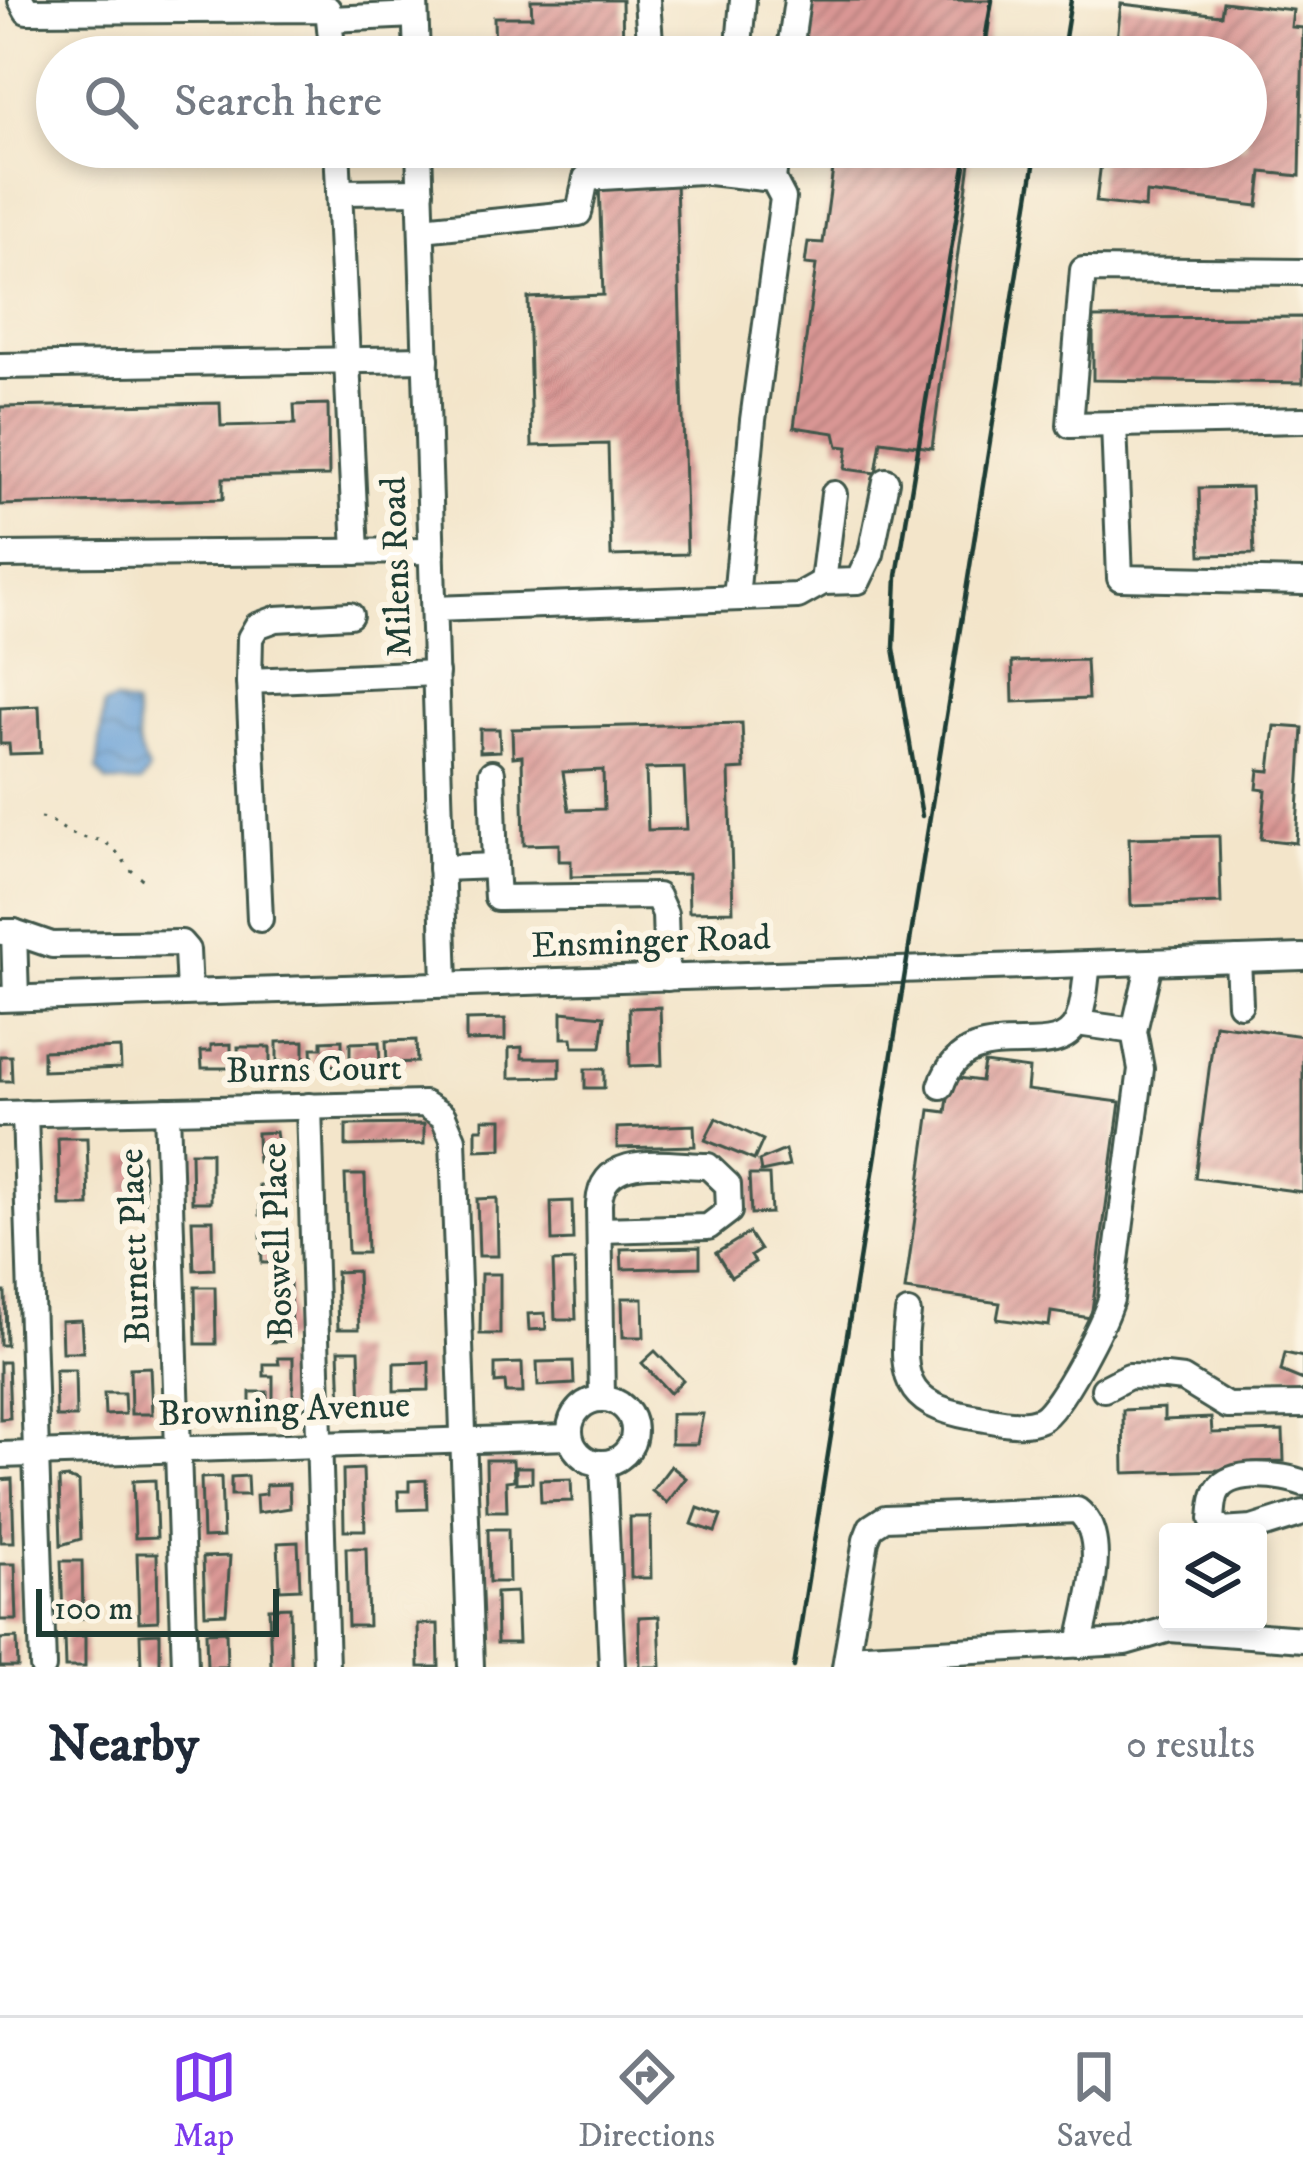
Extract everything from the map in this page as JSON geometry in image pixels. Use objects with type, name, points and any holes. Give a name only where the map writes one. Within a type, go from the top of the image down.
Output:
[{"type":"street","points":[[21,0],[27,11],[328,9],[332,36]]},
{"type":"street","points":[[647,0],[650,36]]},
{"type":"street","points":[[739,36],[742,0]]},
{"type":"street","points":[[792,36],[797,0]]},
{"type":"street","points":[[331,19],[415,7]]},
{"type":"street","points":[[338,168],[356,552]]},
{"type":"street","name":"Milens Road","points":[[420,168],[445,984]]},
{"type":"street","points":[[422,229],[579,213],[586,178],[665,168]]},
{"type":"street","points":[[749,168],[773,178]]},
{"type":"street","points":[[736,598],[753,419],[783,198],[773,178],[774,168]]},
{"type":"street","points":[[339,192],[421,191]]},
{"type":"street","points":[[1303,272],[1083,270],[1070,425],[1303,420]]},
{"type":"street","points":[[0,366],[427,359]]},
{"type":"street","points":[[1114,424],[1120,578],[1303,582]]},
{"type":"street","points":[[434,609],[798,596],[823,582],[858,581],[871,554],[886,481]]},
{"type":"street","points":[[823,582],[834,494]]},
{"type":"street","points":[[0,555],[432,551]]},
{"type":"street","points":[[260,919],[250,638],[256,626],[276,619],[350,615]]},
{"type":"street","points":[[249,681],[436,674]]},
{"type":"street","points":[[492,773],[497,898],[657,896],[665,914],[667,978]]},
{"type":"street","points":[[441,868],[495,866]]},
{"type":"street","points":[[8,998],[7,932],[52,945],[181,943],[187,950],[189,992]]},
{"type":"street","name":"Ensminger Road","points":[[8,998],[1303,957]]},
{"type":"street","points":[[1238,959],[1240,1004]]},
{"type":"street","points":[[908,1312],[906,1374],[914,1395],[931,1407],[1018,1424],[1039,1420],[1056,1407],[1075,1366],[1100,1333],[1111,1298],[1141,1069],[1134,1031],[1150,962]]},
{"type":"street","points":[[941,1086],[947,1068],[977,1045],[1033,1043],[1069,1033],[1077,1023],[1088,965]]},
{"type":"street","points":[[1077,1023],[1134,1031]]},
{"type":"street","name":"Burns Court","points":[[12,1114],[424,1104],[450,1126],[471,1667]]},
{"type":"street","name":"Boswell Place","points":[[310,1106],[326,1667]]},
{"type":"street","name":"Burnett Place","points":[[167,1110],[185,1667]]},
{"type":"street","points":[[12,1114],[36,1454],[43,1667]]},
{"type":"street","points":[[600,1231],[708,1227],[729,1211],[728,1184],[708,1166],[629,1166],[607,1174],[600,1184],[600,1231],[602,1399]]},
{"type":"street","points":[[1104,1389],[1129,1376],[1166,1377],[1183,1379],[1227,1406],[1303,1405]]},
{"type":"street","points":[[602,1399],[626,1408],[636,1431],[626,1455],[602,1464],[581,1456],[570,1437],[572,1418],[584,1404],[602,1399]]},
{"type":"street","name":"Browning Avenue","points":[[0,1455],[570,1437]]},
{"type":"street","points":[[602,1464],[612,1667]]},
{"type":"street","points":[[1303,1483],[1268,1476],[1229,1479],[1216,1491],[1212,1519],[1221,1531],[1252,1529],[1303,1513]]},
{"type":"street","points":[[1080,1646],[1096,1539],[1091,1522],[1070,1508],[876,1523],[866,1540],[846,1662],[1080,1646],[1142,1638],[1169,1629],[1303,1639]]},
{"type":"street","points":[[1141,1667],[1142,1638]]},
{"type":"path","points":[[40,818],[54,820],[80,838],[103,841],[123,858],[128,870],[148,881]]},
{"type":"water","points":[[115,701],[134,706],[140,750],[149,771],[141,783],[107,782],[97,770],[104,705]]},
{"type":"building","points":[[531,0],[622,0],[623,36],[494,36],[494,17],[532,17]]},
{"type":"building","points":[[802,0],[992,0],[988,36],[797,36]]},
{"type":"building","points":[[1223,2],[1293,10],[1291,27],[1303,28],[1300,176],[1262,172],[1258,206],[1146,193],[1145,208],[1096,202],[1100,168],[1267,168],[1267,36],[1117,36],[1121,4],[1221,15]]},
{"type":"building","points":[[833,168],[969,168],[932,448],[881,441],[876,473],[845,469],[848,447],[838,446],[835,433],[794,427],[816,265],[805,264],[808,242],[823,243]]},
{"type":"building","points":[[676,180],[687,554],[611,556],[608,444],[532,446],[528,298],[603,295],[599,182]]},
{"type":"building","points":[[1303,317],[1303,383],[1093,380],[1093,318]]},
{"type":"building","points":[[220,403],[221,426],[295,424],[294,405],[328,404],[329,476],[223,478],[223,499],[0,505],[0,407]]},
{"type":"building","points":[[1251,487],[1254,554],[1201,555],[1199,488]]},
{"type":"building","points":[[1086,660],[1088,699],[1013,702],[1012,662]]},
{"type":"building","points":[[39,706],[41,753],[10,754],[9,744],[0,744],[0,708]]},
{"type":"building","points":[[742,723],[744,769],[729,770],[733,911],[689,912],[688,874],[571,877],[571,861],[559,861],[559,844],[524,845],[522,756],[513,757],[512,729]],"holes":[[[684,768],[687,829],[648,830],[646,769]],[[603,770],[604,809],[569,810],[563,772]]]},
{"type":"building","points":[[1275,726],[1303,728],[1296,843],[1261,839],[1266,790],[1257,789],[1259,770],[1270,771]]},
{"type":"building","points":[[480,729],[499,729],[500,751],[480,752]]},
{"type":"building","points":[[1219,836],[1221,903],[1131,906],[1129,838]]},
{"type":"building","points":[[660,1007],[662,1065],[630,1066],[629,1008]]},
{"type":"building","points":[[562,1012],[605,1016],[601,1047],[573,1047],[572,1038],[562,1038]]},
{"type":"building","points":[[505,1019],[505,1040],[466,1041],[466,1020]]},
{"type":"building","points":[[1215,1024],[1303,1036],[1303,1192],[1195,1178]]},
{"type":"building","points":[[342,1040],[342,1065],[313,1066],[312,1048],[322,1048],[322,1041]]},
{"type":"building","points":[[416,1040],[417,1062],[387,1063],[386,1041]]},
{"type":"building","points":[[304,1041],[304,1067],[277,1061],[277,1042]]},
{"type":"building","points":[[379,1042],[380,1065],[350,1061],[350,1043]]},
{"type":"building","points":[[231,1044],[231,1068],[202,1068],[201,1051]]},
{"type":"building","points":[[238,1047],[270,1047],[270,1068],[239,1064]]},
{"type":"building","points":[[522,1047],[522,1058],[560,1058],[560,1077],[509,1078],[509,1048]]},
{"type":"building","points":[[120,1048],[121,1068],[43,1071],[43,1051]]},
{"type":"building","points":[[0,1056],[11,1056],[12,1081],[0,1081]]},
{"type":"building","points":[[984,1063],[1029,1069],[1027,1090],[1120,1102],[1091,1318],[1051,1312],[1049,1326],[997,1319],[1000,1303],[905,1290],[930,1110],[946,1112],[951,1077],[981,1081]]},
{"type":"building","points":[[585,1069],[604,1069],[604,1088],[585,1088]]},
{"type":"building","points":[[716,1118],[763,1140],[754,1160],[705,1140]]},
{"type":"building","points":[[483,1119],[502,1119],[502,1149],[476,1150],[476,1129],[483,1129]]},
{"type":"building","points":[[424,1124],[424,1144],[346,1146],[346,1125]]},
{"type":"building","points":[[694,1125],[695,1146],[617,1148],[617,1128]]},
{"type":"building","points":[[276,1132],[280,1162],[258,1162],[257,1133]]},
{"type":"building","points":[[58,1138],[87,1138],[89,1206],[60,1206]]},
{"type":"building","points":[[785,1150],[789,1166],[761,1172],[759,1161]]},
{"type":"building","points":[[191,1152],[211,1152],[211,1202],[192,1202]]},
{"type":"building","points":[[143,1154],[145,1204],[124,1205],[123,1155]]},
{"type":"building","points":[[345,1175],[365,1175],[367,1253],[348,1253]]},
{"type":"building","points":[[749,1175],[769,1175],[771,1213],[751,1214]]},
{"type":"building","points":[[259,1185],[280,1185],[281,1215],[260,1215]]},
{"type":"building","points":[[497,1198],[498,1256],[479,1256],[477,1199]]},
{"type":"building","points":[[572,1201],[573,1240],[552,1241],[551,1202]]},
{"type":"building","points":[[192,1220],[213,1220],[214,1269],[194,1270]]},
{"type":"building","points":[[261,1233],[282,1233],[282,1263],[262,1263]]},
{"type":"building","points":[[749,1233],[760,1250],[751,1256],[755,1262],[731,1277],[716,1253]]},
{"type":"building","points":[[700,1247],[700,1267],[622,1269],[621,1249]]},
{"type":"building","points":[[574,1261],[576,1319],[555,1319],[553,1262]]},
{"type":"building","points":[[357,1271],[359,1329],[338,1329],[336,1272]]},
{"type":"building","points":[[481,1274],[500,1274],[500,1334],[480,1334]]},
{"type":"building","points":[[290,1284],[291,1341],[271,1342],[270,1285]]},
{"type":"building","points":[[195,1287],[215,1287],[216,1344],[196,1344]]},
{"type":"building","points":[[0,1292],[5,1292],[6,1345],[0,1345]]},
{"type":"building","points":[[622,1298],[643,1298],[644,1337],[623,1337]]},
{"type":"building","points":[[545,1313],[546,1329],[529,1330],[528,1314]]},
{"type":"building","points":[[81,1320],[83,1352],[62,1352],[61,1321]]},
{"type":"building","points":[[339,1350],[359,1350],[361,1407],[341,1408]]},
{"type":"building","points":[[655,1351],[683,1380],[670,1393],[642,1363]]},
{"type":"building","points":[[1285,1353],[1303,1357],[1303,1380],[1281,1371]]},
{"type":"building","points":[[278,1358],[293,1358],[293,1409],[273,1410],[273,1376],[264,1376],[264,1364],[279,1364]]},
{"type":"building","points":[[573,1361],[574,1384],[538,1386],[537,1362]]},
{"type":"building","points":[[0,1362],[8,1362],[10,1418],[0,1419]]},
{"type":"building","points":[[429,1362],[429,1390],[394,1391],[394,1363]]},
{"type":"building","points":[[522,1363],[523,1393],[506,1393],[505,1382],[495,1383],[495,1364]]},
{"type":"building","points":[[150,1367],[152,1414],[131,1414],[130,1368]]},
{"type":"building","points":[[55,1370],[75,1370],[76,1417],[56,1417]]},
{"type":"building","points":[[250,1392],[267,1392],[267,1410],[250,1410]]},
{"type":"building","points":[[104,1393],[124,1393],[125,1414],[105,1415]]},
{"type":"building","points":[[1164,1408],[1164,1420],[1211,1418],[1212,1433],[1283,1431],[1284,1461],[1253,1462],[1253,1469],[1124,1473],[1123,1410]]},
{"type":"building","points":[[671,1414],[703,1414],[697,1444],[671,1444]]},
{"type":"building","points":[[486,1460],[513,1460],[514,1480],[506,1481],[507,1511],[487,1511]]},
{"type":"building","points":[[671,1466],[686,1478],[667,1503],[652,1491]]},
{"type":"building","points":[[516,1467],[532,1467],[532,1482],[516,1483]]},
{"type":"building","points":[[363,1469],[365,1530],[344,1530],[343,1470]]},
{"type":"building","points":[[247,1476],[248,1495],[231,1495],[231,1477]]},
{"type":"building","points":[[221,1477],[223,1537],[203,1538],[201,1478]]},
{"type":"building","points":[[12,1479],[14,1542],[0,1542],[0,1480]]},
{"type":"building","points":[[59,1479],[79,1482],[81,1539],[61,1545]]},
{"type":"building","points":[[571,1479],[572,1501],[541,1502],[540,1480]]},
{"type":"building","points":[[155,1480],[157,1537],[135,1538],[133,1481]]},
{"type":"building","points":[[426,1480],[427,1509],[399,1510],[398,1491],[409,1491],[409,1481]]},
{"type":"building","points":[[289,1484],[290,1508],[257,1513],[256,1495],[266,1494],[266,1485]]},
{"type":"building","points":[[698,1508],[721,1516],[715,1532],[692,1524]]},
{"type":"building","points":[[630,1517],[650,1517],[651,1578],[631,1578]]},
{"type":"building","points":[[488,1529],[508,1529],[509,1582],[489,1582]]},
{"type":"building","points":[[298,1542],[300,1589],[280,1590],[278,1543]]},
{"type":"building","points":[[346,1548],[366,1548],[368,1626],[348,1626]]},
{"type":"building","points":[[137,1553],[157,1553],[158,1621],[139,1622]]},
{"type":"building","points":[[230,1556],[226,1613],[205,1614],[203,1557]]},
{"type":"building","points":[[61,1561],[82,1561],[83,1618],[63,1618]]},
{"type":"building","points":[[0,1564],[15,1564],[17,1620],[0,1620]]},
{"type":"building","points":[[516,1592],[518,1643],[497,1643],[496,1593]]},
{"type":"building","points":[[290,1607],[291,1667],[271,1667],[269,1608]]},
{"type":"building","points":[[659,1616],[661,1667],[640,1667],[639,1617]]},
{"type":"building","points":[[418,1624],[438,1624],[439,1667],[419,1667]]},
{"type":"building","points":[[226,1631],[227,1667],[207,1667],[206,1632]]},
{"type":"building","points":[[160,1633],[160,1667],[141,1667],[140,1634]]},
{"type":"building","points":[[64,1636],[85,1636],[85,1667],[65,1667]]},
{"type":"building","points":[[17,1638],[18,1667],[0,1667],[0,1639]]},
{"type":"railway","points":[[986,36],[992,0]]},
{"type":"railway","points":[[1065,36],[1071,0]]},
{"type":"railway","points":[[922,816],[894,648],[897,576],[965,168]]},
{"type":"railway","points":[[794,1667],[1034,168]]}]
